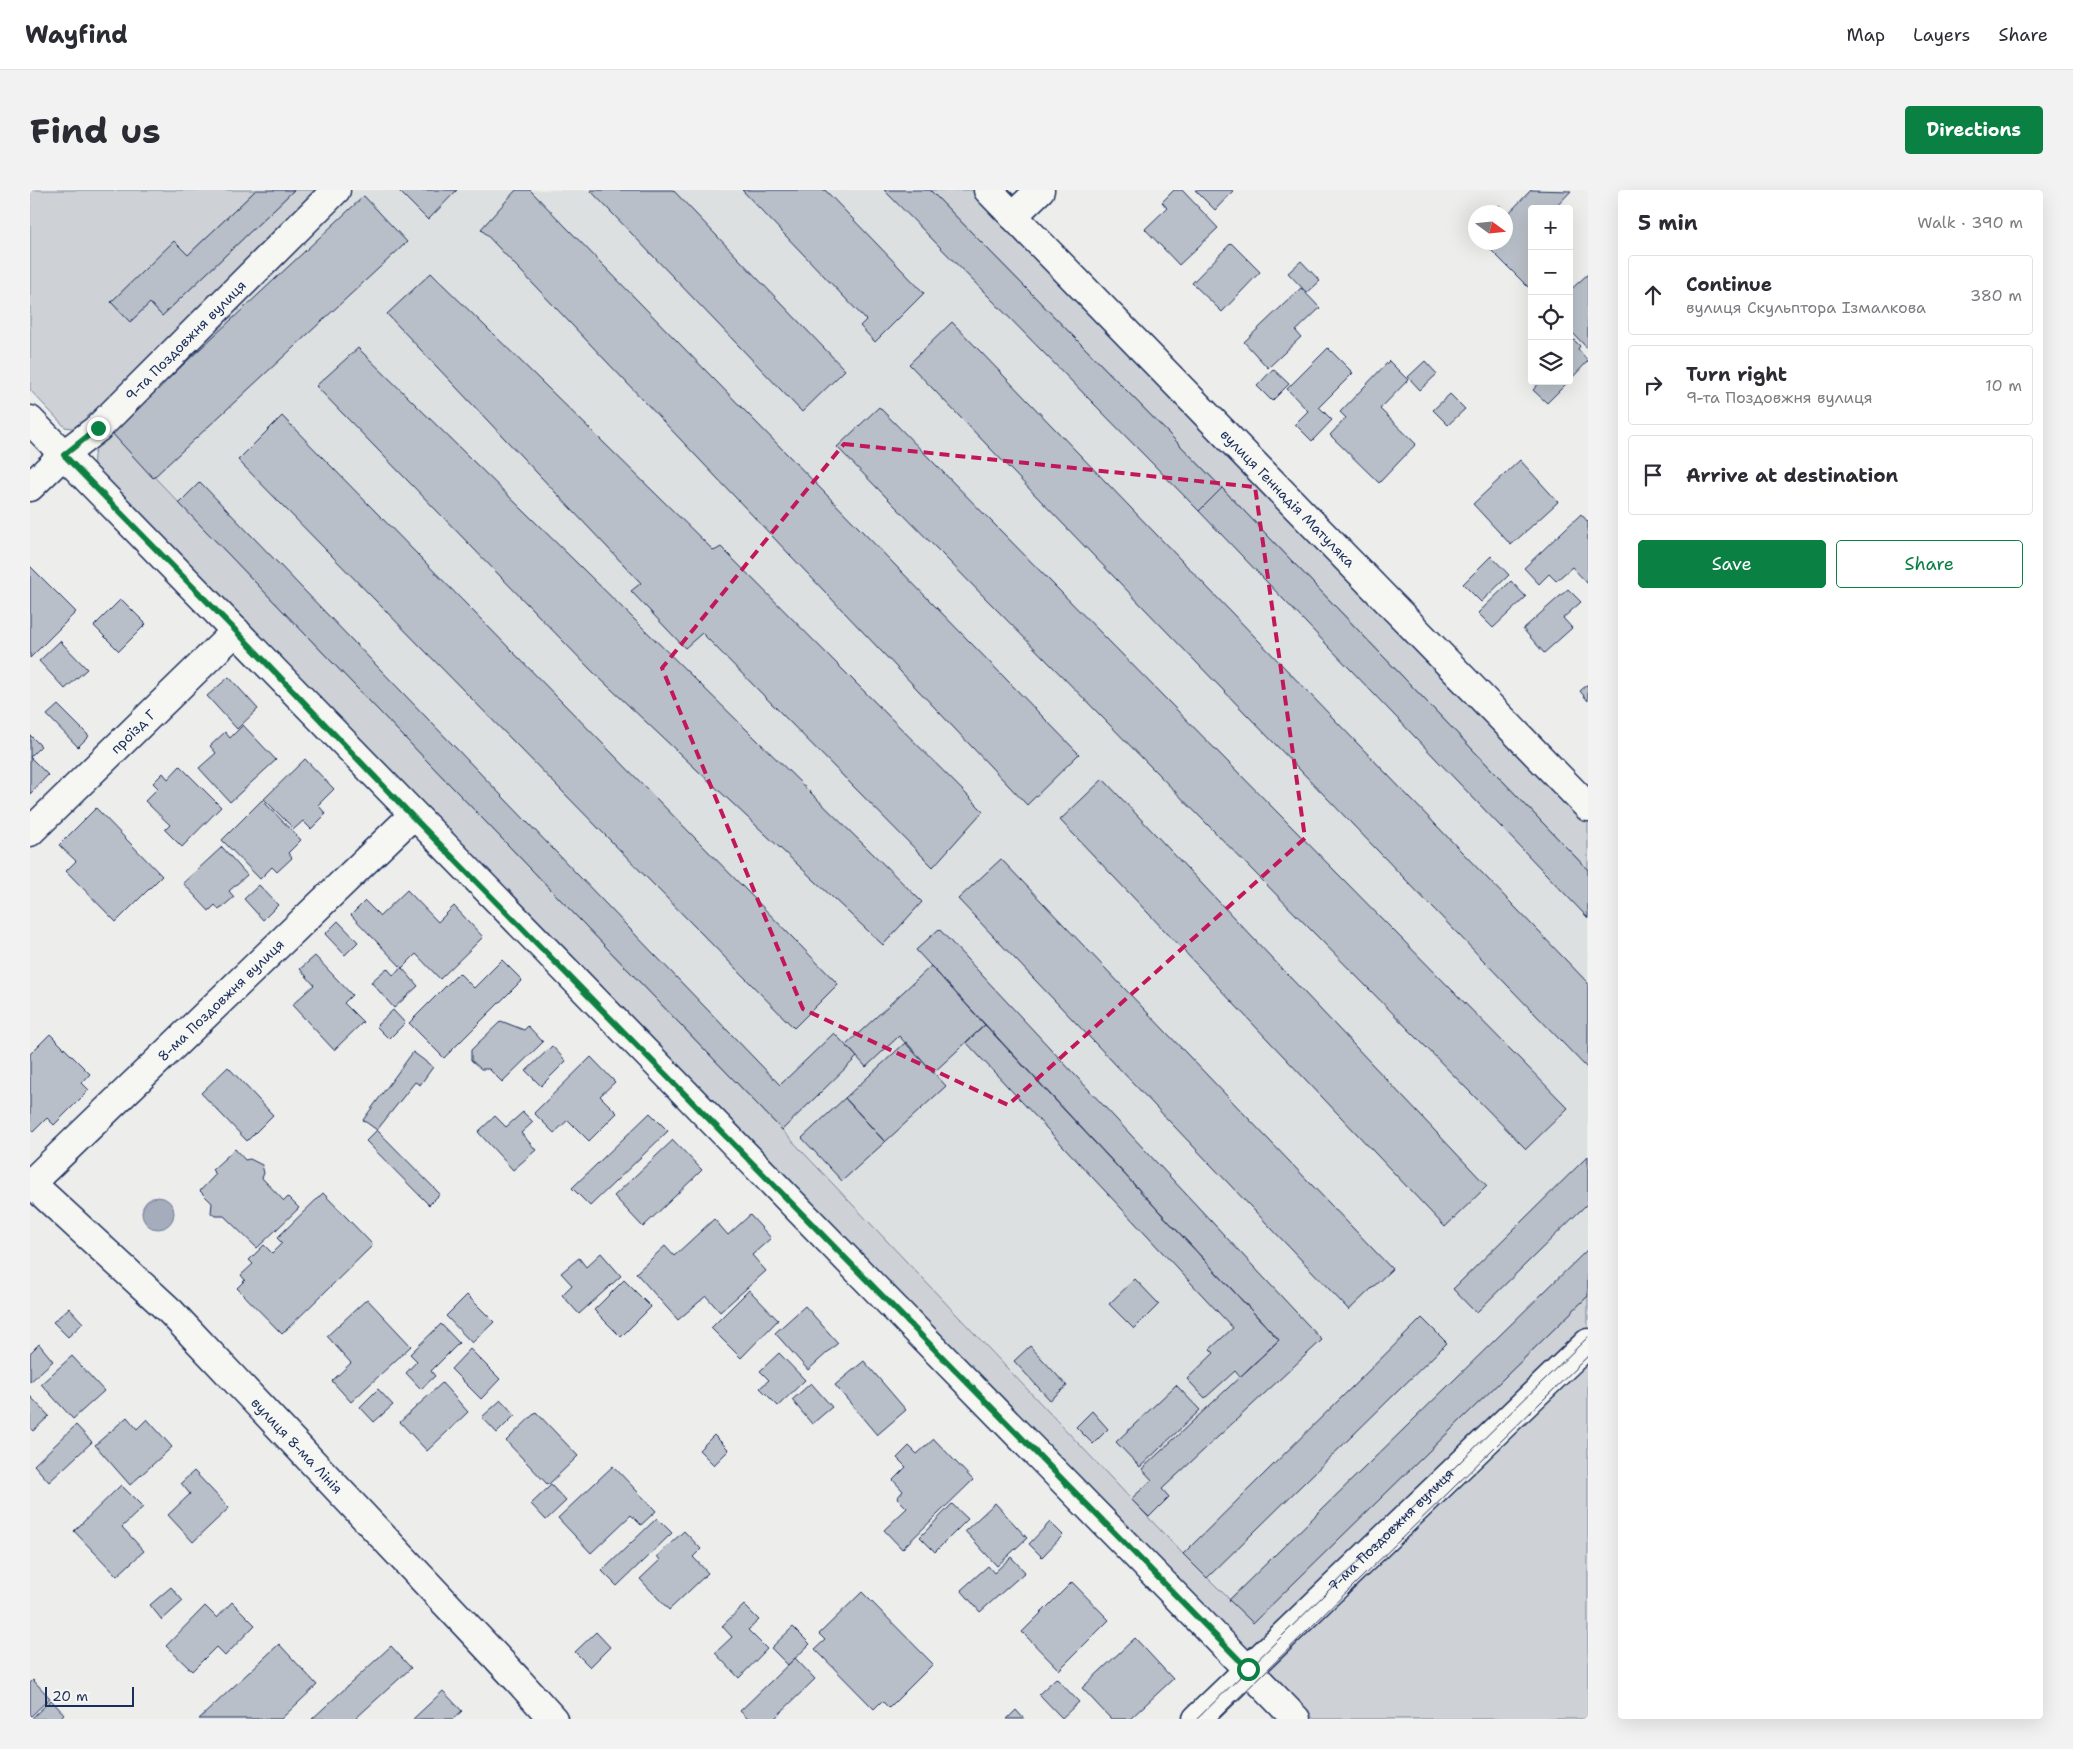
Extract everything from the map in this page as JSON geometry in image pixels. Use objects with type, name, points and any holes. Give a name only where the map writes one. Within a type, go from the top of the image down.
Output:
[{"type":"street","name":"9-та Поздовжня вулиця","points":[[30,488],[64,455],[98,428],[336,190]]},
{"type":"street","name":"вулиця Геннадія Матуляка","points":[[988,190],[1588,807]]},
{"type":"street","points":[[1013,216],[1040,190]]},
{"type":"street","points":[[30,420],[236,631],[412,816],[1296,1719]]},
{"type":"street","name":"проїзд Г","points":[[30,832],[236,631]]},
{"type":"street","name":"8-ма Поздовжня вулиця","points":[[31,1183],[412,816]]},
{"type":"street","name":"вулиця 8-ма Лінія","points":[[31,1183],[172,1312],[553,1719]]},
{"type":"street","name":"7-ма Поздовжня вулиця","points":[[1197,1719],[1588,1343]]},
{"type":"highlighted area","points":[[844,444],[1255,487],[1305,838],[1008,1105],[803,1009],[662,668]]},
{"type":"shaded area","points":[[30,190],[256,190],[188,255],[174,242],[111,302],[130,322],[150,303],[162,316],[294,190],[323,190],[78,429],[65,427],[30,390]]},
{"type":"shaded area","points":[[354,190],[930,190],[1222,488],[1588,870],[1588,1296],[1253,1623],[1183,1554],[782,1130],[111,432]]},
{"type":"shaded area","points":[[930,190],[974,190],[1588,819],[1588,870],[1222,488]]},
{"type":"shaded area","points":[[111,432],[782,1130],[1183,1554],[1253,1622],[1588,1296],[1588,1719],[1314,1719],[94,467],[95,451]]},
{"type":"water","points":[[158,1197],[164,1198],[169,1202],[173,1207],[173,1219],[169,1224],[164,1228],[158,1229],[152,1228],[147,1224],[143,1219],[142,1213],[143,1207],[147,1202],[152,1198]]},
{"type":"building","points":[[256,190],[294,190],[162,316],[150,303],[130,322],[111,302],[174,241],[188,255]]},
{"type":"building","points":[[398,190],[457,190],[428,220]]},
{"type":"building","points":[[516,190],[530,190],[1079,754],[1027,805],[481,229]]},
{"type":"building","points":[[590,190],[673,190],[845,370],[802,412]]},
{"type":"building","points":[[742,190],[825,190],[924,293],[875,342],[860,326],[866,320]]},
{"type":"building","points":[[884,190],[930,190],[1222,488],[1199,511]]},
{"type":"building","points":[[1174,190],[1182,190],[1218,228],[1179,265],[1145,229],[1167,208],[1162,202]]},
{"type":"building","points":[[1195,190],[1231,190],[1233,191],[1215,210]]},
{"type":"building","points":[[1531,190],[1571,191],[1558,205],[1528,205],[1528,287],[1491,250],[1513,250],[1513,209]]},
{"type":"building","points":[[364,196],[407,242],[153,478],[111,432]]},
{"type":"building","points":[[1231,243],[1260,272],[1222,312],[1192,283]]},
{"type":"building","points":[[1301,261],[1320,281],[1307,293],[1288,273]]},
{"type":"building","points":[[431,273],[714,551],[721,547],[983,811],[933,867],[702,633],[685,648],[631,591],[641,583],[387,314]]},
{"type":"building","points":[[1588,274],[1588,349],[1573,333],[1573,287]]},
{"type":"building","points":[[1301,288],[1320,308],[1296,331],[1301,337],[1268,368],[1244,342]]},
{"type":"building","points":[[952,322],[1588,983],[1588,1069],[909,364]]},
{"type":"building","points":[[1573,339],[1580,346],[1578,349],[1588,361],[1573,377]]},
{"type":"building","points":[[358,348],[922,902],[883,945],[593,672],[316,386]]},
{"type":"building","points":[[1328,348],[1353,373],[1319,407],[1332,420],[1312,441],[1295,424],[1308,411],[1287,389]]},
{"type":"building","points":[[1389,361],[1408,380],[1380,409],[1416,444],[1379,483],[1330,435],[1346,418],[1340,412]]},
{"type":"building","points":[[1425,361],[1437,374],[1420,390],[1408,377]]},
{"type":"building","points":[[1273,369],[1289,384],[1272,401],[1257,386]]},
{"type":"building","points":[[1537,385],[1565,385],[1547,403],[1533,390]]},
{"type":"building","points":[[1450,394],[1465,409],[1448,425],[1433,410]]},
{"type":"building","points":[[879,407],[1568,1108],[1526,1149],[837,447]]},
{"type":"building","points":[[282,416],[838,984],[794,1028],[238,460]]},
{"type":"building","points":[[1520,460],[1558,502],[1511,545],[1473,504]]},
{"type":"building","points":[[200,482],[780,1085],[834,1033],[857,1057],[782,1130],[179,503]]},
{"type":"building","points":[[1222,488],[1588,870],[1588,918],[1199,511]]},
{"type":"building","points":[[1581,514],[1588,522],[1588,584],[1572,567],[1556,581],[1549,574],[1539,584],[1524,568]]},
{"type":"building","points":[[1491,556],[1509,575],[1481,602],[1463,584]]},
{"type":"building","points":[[30,566],[76,612],[30,658]]},
{"type":"building","points":[[1511,581],[1526,597],[1493,628],[1478,613]]},
{"type":"building","points":[[1568,589],[1581,602],[1563,618],[1572,628],[1544,653],[1523,629]]},
{"type":"building","points":[[121,599],[146,624],[119,651],[94,626]]},
{"type":"building","points":[[60,641],[87,669],[65,689],[39,661]]},
{"type":"building","points":[[229,677],[258,709],[237,729],[207,696]]},
{"type":"building","points":[[1588,684],[1588,701],[1580,691]]},
{"type":"building","points":[[58,705],[89,736],[78,747],[47,715]]},
{"type":"building","points":[[243,725],[276,760],[230,802],[199,768],[216,753],[210,746],[225,732],[230,738]]},
{"type":"building","points":[[30,735],[41,746],[30,757]]},
{"type":"building","points":[[30,757],[48,775],[30,794]]},
{"type":"building","points":[[305,759],[334,789],[318,805],[326,814],[311,829],[303,821],[294,829],[264,799]]},
{"type":"building","points":[[180,766],[221,807],[182,847],[165,830],[170,825],[145,801],[158,788],[153,783],[163,773],[168,779]]},
{"type":"building","points":[[1103,779],[1487,1186],[1445,1227],[1060,820]]},
{"type":"building","points":[[262,800],[301,840],[288,853],[292,858],[277,872],[272,867],[260,879],[222,840]]},
{"type":"building","points":[[96,808],[162,876],[116,922],[66,871],[76,861],[59,845]]},
{"type":"building","points":[[222,847],[247,875],[229,891],[234,897],[219,910],[215,905],[209,911],[183,883]]},
{"type":"building","points":[[1001,859],[1392,1269],[1349,1310],[958,899]]},
{"type":"building","points":[[259,885],[278,905],[263,920],[244,899]]},
{"type":"building","points":[[407,890],[438,922],[454,906],[483,937],[440,979],[416,954],[402,968],[351,915],[365,901],[380,916]]},
{"type":"building","points":[[338,921],[358,942],[345,955],[325,934]]},
{"type":"building","points":[[939,929],[1322,1340],[1162,1489],[1169,1497],[1149,1517],[1131,1499],[1152,1480],[1142,1469],[1279,1340],[916,950]]},
{"type":"building","points":[[315,956],[352,995],[344,1003],[363,1022],[334,1050],[292,1005],[314,985],[300,969]]},
{"type":"building","points":[[502,960],[522,980],[444,1058],[409,1023],[459,973],[474,988]]},
{"type":"building","points":[[931,966],[985,1025],[933,1073],[899,1036],[866,1067],[846,1045]]},
{"type":"building","points":[[387,968],[393,975],[402,968],[418,986],[394,1008],[371,982]]},
{"type":"building","points":[[393,1010],[405,1023],[389,1039],[376,1026]]},
{"type":"building","points":[[501,1021],[524,1030],[528,1026],[543,1042],[502,1082],[489,1069],[481,1069],[471,1060],[471,1050]]},
{"type":"building","points":[[985,1025],[1279,1340],[1240,1377],[1235,1371],[1205,1398],[1187,1379],[1214,1353],[1210,1349],[1233,1328],[966,1042]]},
{"type":"building","points":[[50,1034],[90,1074],[82,1083],[89,1090],[54,1125],[47,1118],[33,1132],[30,1129],[30,1054]]},
{"type":"building","points":[[906,1042],[946,1086],[885,1142],[845,1098]]},
{"type":"building","points":[[552,1046],[566,1061],[541,1086],[526,1071]]},
{"type":"building","points":[[413,1052],[433,1067],[420,1085],[415,1082],[377,1130],[363,1120]]},
{"type":"building","points":[[591,1057],[615,1082],[600,1096],[617,1113],[589,1141],[568,1120],[554,1133],[534,1113]]},
{"type":"building","points":[[228,1067],[273,1115],[247,1141],[201,1093]]},
{"type":"building","points":[[845,1098],[885,1142],[842,1181],[802,1138]]},
{"type":"building","points":[[523,1112],[533,1122],[521,1133],[536,1150],[513,1170],[478,1132],[495,1116],[506,1127]]},
{"type":"building","points":[[650,1113],[668,1131],[590,1206],[572,1188]]},
{"type":"building","points":[[377,1130],[440,1194],[429,1205],[366,1141]]},
{"type":"building","points":[[673,1140],[702,1170],[643,1227],[614,1196]]},
{"type":"building","points":[[235,1149],[245,1160],[250,1159],[262,1165],[264,1173],[262,1178],[284,1201],[288,1197],[299,1208],[257,1248],[224,1216],[215,1216],[211,1213],[212,1203],[200,1191],[216,1174],[212,1170]]},
{"type":"building","points":[[1588,1156],[1588,1203],[1476,1313],[1453,1289]]},
{"type":"building","points":[[323,1193],[373,1245],[282,1334],[237,1288],[245,1280],[241,1275],[253,1264],[249,1260],[264,1245],[272,1253],[282,1243],[277,1238]]},
{"type":"building","points":[[750,1215],[771,1238],[752,1255],[766,1271],[720,1312],[706,1296],[678,1320],[636,1273],[665,1246],[674,1256],[714,1219],[728,1235]]},
{"type":"building","points":[[1588,1249],[1588,1296],[1253,1623],[1229,1600]]},
{"type":"building","points":[[601,1253],[621,1276],[579,1314],[562,1295],[572,1285],[561,1273],[579,1258],[586,1267]]},
{"type":"building","points":[[1135,1279],[1159,1304],[1134,1329],[1109,1304]]},
{"type":"building","points":[[624,1280],[651,1307],[621,1337],[594,1310]]},
{"type":"building","points":[[749,1290],[778,1320],[741,1358],[711,1328]]},
{"type":"building","points":[[467,1295],[494,1322],[472,1343],[446,1316]]},
{"type":"building","points":[[367,1299],[411,1346],[351,1402],[332,1381],[351,1363],[327,1336]]},
{"type":"building","points":[[805,1306],[838,1343],[808,1370],[775,1333]]},
{"type":"building","points":[[69,1308],[83,1323],[68,1337],[53,1322]]},
{"type":"building","points":[[1422,1318],[1447,1343],[1207,1578],[1183,1554]]},
{"type":"building","points":[[441,1324],[459,1343],[431,1371],[435,1376],[421,1389],[406,1373],[417,1361],[410,1354]]},
{"type":"building","points":[[39,1344],[53,1361],[30,1382],[30,1353]]},
{"type":"building","points":[[1030,1346],[1067,1386],[1050,1400],[1014,1361]]},
{"type":"building","points":[[470,1349],[500,1379],[481,1399],[451,1369]]},
{"type":"building","points":[[779,1353],[805,1380],[778,1406],[760,1388],[769,1380],[760,1371]]},
{"type":"building","points":[[72,1356],[104,1391],[73,1419],[41,1384]]},
{"type":"building","points":[[864,1361],[906,1410],[877,1435],[835,1385]]},
{"type":"building","points":[[442,1383],[468,1412],[427,1451],[400,1422]]},
{"type":"building","points":[[811,1383],[832,1407],[812,1424],[792,1400]]},
{"type":"building","points":[[1176,1385],[1200,1410],[1140,1467],[1116,1442]]},
{"type":"building","points":[[378,1389],[393,1405],[374,1422],[360,1407]]},
{"type":"building","points":[[30,1396],[49,1416],[33,1431],[30,1428]]},
{"type":"building","points":[[501,1400],[515,1415],[497,1433],[482,1417]]},
{"type":"building","points":[[1092,1411],[1108,1429],[1093,1444],[1076,1427]]},
{"type":"building","points":[[536,1412],[578,1456],[548,1485],[506,1441]]},
{"type":"building","points":[[127,1417],[137,1429],[147,1419],[172,1447],[130,1485],[95,1445]]},
{"type":"building","points":[[76,1425],[92,1442],[49,1482],[34,1465]]},
{"type":"building","points":[[714,1435],[729,1450],[714,1465],[699,1450]]},
{"type":"building","points":[[934,1439],[973,1480],[902,1549],[884,1530],[907,1508],[897,1498],[903,1491],[893,1480],[906,1467],[897,1458],[909,1446],[917,1454]]},
{"type":"building","points":[[613,1466],[656,1511],[641,1525],[631,1515],[591,1553],[558,1518]]},
{"type":"building","points":[[194,1471],[229,1508],[193,1542],[168,1515],[190,1494],[181,1483]]},
{"type":"building","points":[[121,1485],[143,1507],[122,1527],[144,1551],[117,1576],[74,1531]]},
{"type":"building","points":[[551,1485],[566,1501],[546,1520],[531,1504]]},
{"type":"building","points":[[995,1503],[1027,1538],[997,1566],[965,1531]]},
{"type":"building","points":[[952,1504],[968,1519],[935,1552],[920,1537]]},
{"type":"building","points":[[657,1518],[672,1533],[617,1586],[602,1571]]},
{"type":"building","points":[[1050,1522],[1063,1535],[1042,1557],[1029,1544]]},
{"type":"building","points":[[684,1531],[701,1549],[693,1557],[708,1573],[669,1610],[640,1579],[660,1560],[657,1556]]},
{"type":"building","points":[[1011,1557],[1025,1572],[980,1612],[961,1590],[988,1566],[994,1573]]},
{"type":"building","points":[[1072,1582],[1109,1620],[1059,1670],[1022,1632]]},
{"type":"building","points":[[171,1587],[183,1601],[162,1620],[150,1605]]},
{"type":"building","points":[[862,1592],[933,1664],[889,1708],[882,1701],[874,1709],[815,1649],[825,1640],[819,1634]]},
{"type":"building","points":[[232,1602],[255,1625],[225,1656],[216,1647],[192,1671],[166,1646],[205,1606],[217,1618]]},
{"type":"building","points":[[744,1605],[759,1620],[748,1630],[767,1649],[739,1678],[715,1653],[732,1637],[722,1626]]},
{"type":"building","points":[[793,1627],[810,1644],[788,1665],[771,1648]]},
{"type":"building","points":[[596,1632],[610,1647],[590,1667],[575,1652]]},
{"type":"building","points":[[1135,1638],[1173,1679],[1130,1719],[1111,1719],[1082,1688]]},
{"type":"building","points":[[279,1644],[317,1685],[281,1719],[199,1719]]},
{"type":"building","points":[[391,1646],[411,1668],[355,1719],[312,1719]]},
{"type":"building","points":[[795,1658],[815,1679],[774,1719],[748,1719],[740,1711]]},
{"type":"building","points":[[1056,1678],[1079,1702],[1062,1718],[1039,1694]]},
{"type":"building","points":[[33,1680],[50,1698],[30,1717],[30,1683]]},
{"type":"building","points":[[443,1691],[462,1711],[453,1719],[413,1719]]},
{"type":"building","points":[[51,1700],[64,1714],[59,1719],[31,1719]]},
{"type":"building","points":[[1016,1710],[1024,1719],[1007,1719]]},
{"type":"tram line","points":[[1197,1719],[1588,1337]]},
{"type":"tram line","points":[[1217,1719],[1588,1356]]},
{"type":"route","points":[[98,428],[64,455],[236,631],[412,816],[1248,1669]]}]
